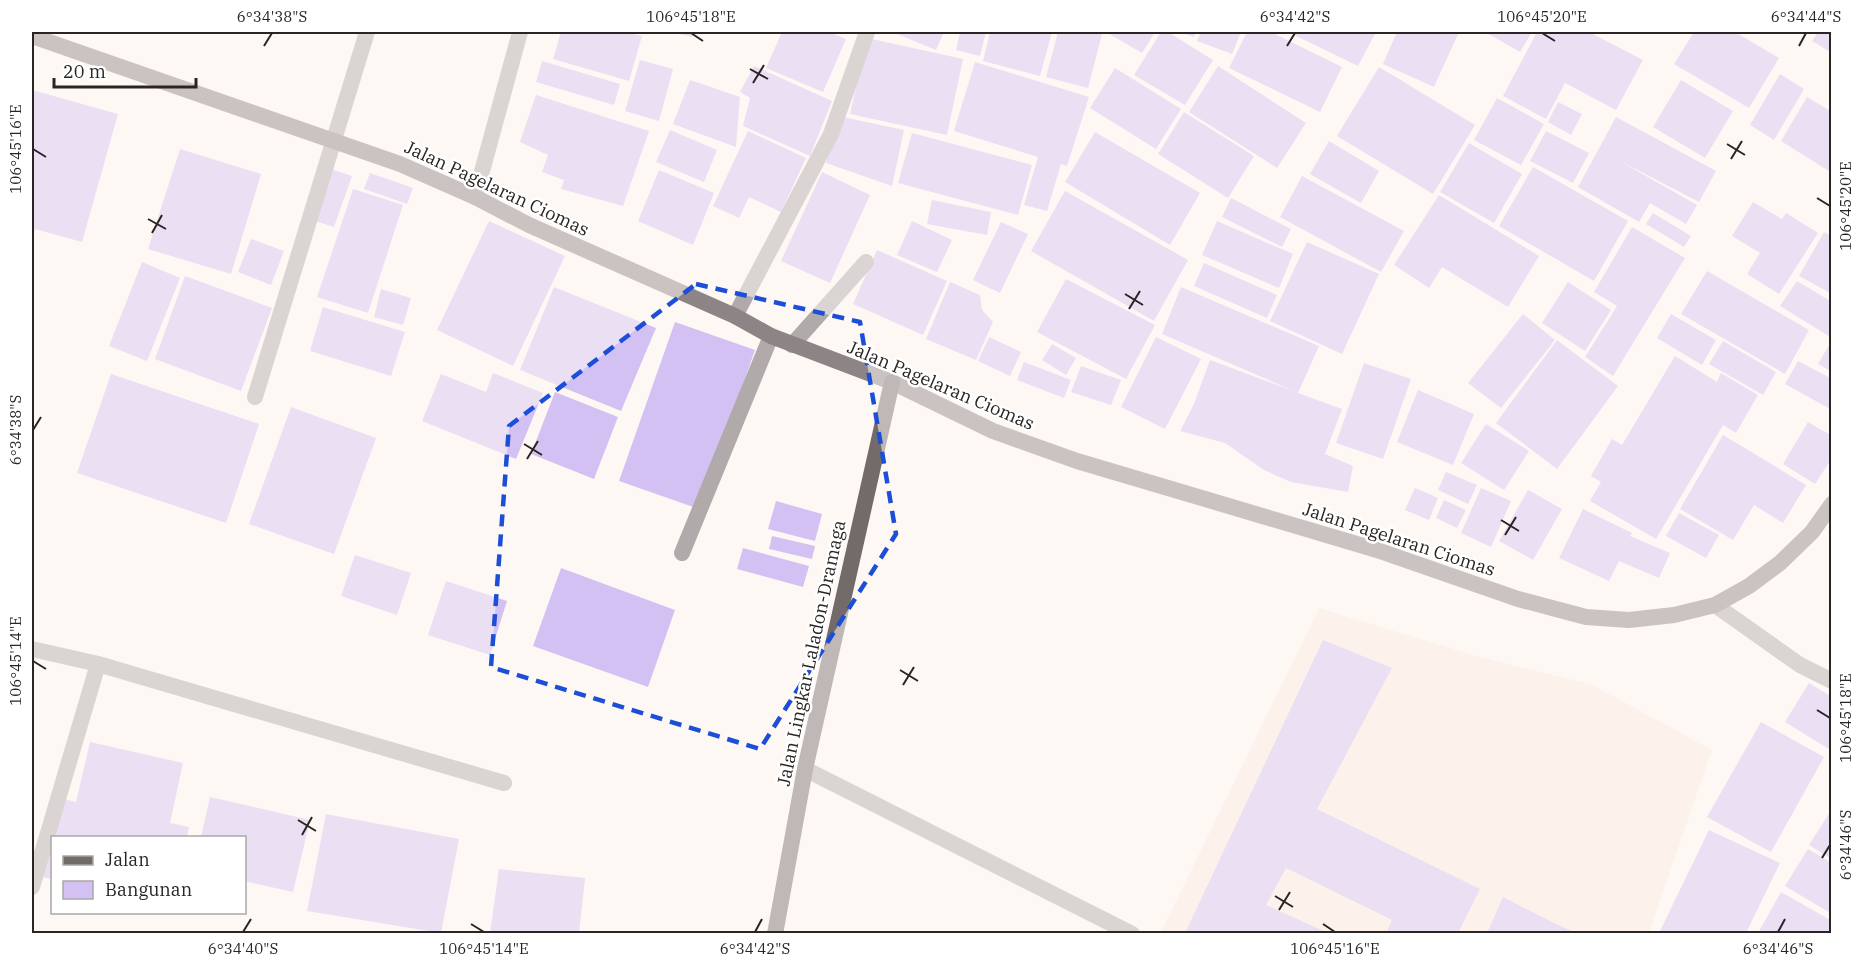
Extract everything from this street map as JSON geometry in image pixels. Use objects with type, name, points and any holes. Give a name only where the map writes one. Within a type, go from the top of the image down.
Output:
[{"type":"main road","name":"Jalan Pagelaran Ciomas","points":[[32,36],[400,164],[475,197],[529,225],[735,316],[771,336],[892,382],[993,431],[1077,461],[1377,550],[1518,599],[1586,617],[1629,620],[1674,615],[1715,604],[1749,586],[1780,563],[1812,532],[1832,504]]},
{"type":"main road","name":"Jalan Lingkar Laladon-Dramaga","points":[[776,933],[805,769],[892,382]]},
{"type":"street","points":[[255,398],[367,32]]},
{"type":"street","points":[[475,197],[520,32]]},
{"type":"street","points":[[735,316],[831,134],[867,32]]},
{"type":"street","points":[[792,345],[866,262]]},
{"type":"street","points":[[682,553],[771,336]]},
{"type":"street","points":[[1715,604],[1800,664],[1832,681]]},
{"type":"street","points":[[32,649],[98,664],[504,783]]},
{"type":"street","points":[[32,887],[98,664]]},
{"type":"street","points":[[805,769],[1132,933]]},
{"type":"highlighted area","points":[[696,284],[860,322],[896,534],[760,749],[491,667],[509,426]]},
{"type":"shaded area","points":[[1319,608],[1480,657],[1591,684],[1712,750],[1649,933],[1160,934]]},
{"type":"building","points":[[561,32],[626,32],[642,36],[629,81],[553,59]]},
{"type":"building","points":[[673,32],[693,32],[692,37]]},
{"type":"building","points":[[782,32],[829,32],[846,39],[823,92],[766,68]]},
{"type":"building","points":[[892,32],[944,32],[936,50]]},
{"type":"building","points":[[960,32],[986,32],[980,56],[956,50]]},
{"type":"building","points":[[990,32],[1052,32],[1040,76],[983,61]]},
{"type":"building","points":[[1058,32],[1102,34],[1088,88],[1046,77]]},
{"type":"building","points":[[1106,32],[1155,32],[1142,53]]},
{"type":"building","points":[[1161,32],[1168,32],[1213,60],[1185,105],[1134,75]]},
{"type":"building","points":[[1181,32],[1196,32],[1194,37]]},
{"type":"building","points":[[1201,32],[1241,32],[1232,54],[1197,41]]},
{"type":"building","points":[[1247,32],[1271,32],[1342,67],[1320,112],[1229,68]]},
{"type":"building","points":[[1288,32],[1376,32],[1358,66]]},
{"type":"building","points":[[1397,32],[1459,32],[1434,87],[1383,64]]},
{"type":"building","points":[[1485,32],[1532,32],[1520,52]]},
{"type":"building","points":[[1537,32],[1589,32],[1643,60],[1616,110],[1565,83],[1546,119],[1503,96]]},
{"type":"building","points":[[1694,32],[1735,32],[1779,58],[1749,108],[1674,64]]},
{"type":"building","points":[[1818,32],[1832,32],[1832,53],[1812,41]]},
{"type":"building","points":[[867,38],[963,59],[947,135],[850,114]]},
{"type":"building","points":[[640,60],[673,69],[659,121],[625,111]]},
{"type":"building","points":[[542,61],[620,84],[614,105],[536,82]]},
{"type":"building","points":[[975,62],[1089,97],[1067,166],[1061,164],[1047,211],[1024,205],[1038,157],[954,131]]},
{"type":"building","points":[[754,66],[832,101],[810,156],[743,126],[750,98],[740,92]]},
{"type":"building","points":[[1218,66],[1306,123],[1277,168],[1189,112]]},
{"type":"building","points":[[1379,67],[1475,125],[1433,194],[1337,136]]},
{"type":"building","points":[[1115,68],[1181,109],[1156,149],[1090,108]]},
{"type":"building","points":[[1780,74],[1804,89],[1774,140],[1750,125]]},
{"type":"building","points":[[690,80],[740,97],[736,147],[673,124]]},
{"type":"building","points":[[1681,80],[1733,111],[1705,158],[1653,127]]},
{"type":"building","points":[[32,90],[118,114],[82,242],[35,229],[32,239]]},
{"type":"building","points":[[536,95],[649,131],[623,206],[561,189],[564,180],[542,172],[548,155],[520,142]]},
{"type":"building","points":[[1807,97],[1832,112],[1832,173],[1781,141]]},
{"type":"building","points":[[1497,98],[1544,124],[1521,165],[1474,140]]},
{"type":"building","points":[[1558,102],[1582,114],[1571,135],[1548,122]]},
{"type":"building","points":[[1184,112],[1254,156],[1228,198],[1158,154]]},
{"type":"building","points":[[838,116],[904,130],[892,186],[826,163]]},
{"type":"building","points":[[1616,117],[1716,171],[1699,202],[1618,160],[1697,205],[1686,224],[1650,203],[1639,222],[1578,187]]},
{"type":"building","points":[[670,130],[717,150],[704,182],[656,162]]},
{"type":"building","points":[[748,131],[806,158],[781,212],[749,197],[739,218],[713,206]]},
{"type":"building","points":[[1546,131],[1589,153],[1573,183],[1530,161]]},
{"type":"building","points":[[1095,132],[1200,193],[1170,245],[1065,182]]},
{"type":"building","points":[[912,133],[1032,165],[1018,215],[898,183]]},
{"type":"building","points":[[1329,141],[1379,171],[1361,203],[1310,174]]},
{"type":"building","points":[[1469,143],[1522,174],[1494,223],[1440,192]]},
{"type":"building","points":[[180,149],[261,174],[231,274],[148,249]]},
{"type":"building","points":[[1533,167],[1628,221],[1594,281],[1499,226]]},
{"type":"building","points":[[328,168],[352,176],[334,227],[312,220]]},
{"type":"building","points":[[659,170],[714,193],[693,245],[638,221]]},
{"type":"building","points":[[822,172],[870,195],[830,283],[781,261]]},
{"type":"building","points":[[370,173],[413,188],[407,204],[364,189]]},
{"type":"building","points":[[1302,176],[1404,231],[1381,272],[1280,217]]},
{"type":"building","points":[[353,189],[403,205],[368,313],[317,297]]},
{"type":"building","points":[[1065,191],[1188,260],[1154,321],[1031,251]]},
{"type":"building","points":[[1439,195],[1539,256],[1508,307],[1442,267],[1429,288],[1394,265]]},
{"type":"building","points":[[1231,198],[1291,229],[1282,247],[1222,217]]},
{"type":"building","points":[[932,200],[991,212],[987,235],[927,224]]},
{"type":"building","points":[[1753,202],[1782,219],[1786,213],[1818,233],[1779,294],[1747,274],[1760,253],[1732,236]]},
{"type":"building","points":[[1653,213],[1691,236],[1684,247],[1646,224]]},
{"type":"building","points":[[489,221],[565,256],[513,366],[437,330]]},
{"type":"building","points":[[912,221],[952,240],[937,272],[897,255]]},
{"type":"building","points":[[1217,221],[1293,254],[1279,288],[1202,255]]},
{"type":"building","points":[[1001,222],[1028,234],[1000,293],[973,280]]},
{"type":"building","points":[[1632,227],[1685,258],[1613,376],[1585,357],[1617,306],[1594,292]]},
{"type":"building","points":[[1824,232],[1832,236],[1832,294],[1799,276]]},
{"type":"building","points":[[251,239],[284,251],[271,285],[238,272]]},
{"type":"building","points":[[1307,242],[1379,274],[1342,354],[1270,321]]},
{"type":"building","points":[[877,250],[947,281],[923,335],[853,304]]},
{"type":"building","points":[[142,262],[180,278],[147,361],[109,346]]},
{"type":"building","points":[[1204,263],[1277,295],[1267,318],[1194,286]]},
{"type":"building","points":[[1707,271],[1809,330],[1785,374],[1681,314]]},
{"type":"building","points":[[185,276],[272,308],[241,391],[155,359]]},
{"type":"building","points":[[1066,279],[1155,325],[1126,379],[1037,332]]},
{"type":"building","points":[[1797,281],[1832,302],[1832,338],[1780,306]]},
{"type":"building","points":[[950,282],[980,295],[982,310],[993,322],[976,360],[926,339]]},
{"type":"building","points":[[1568,282],[1611,310],[1585,351],[1542,323]]},
{"type":"building","points":[[554,287],[656,328],[621,411],[520,370]]},
{"type":"building","points":[[1181,287],[1319,346],[1298,393],[1342,409],[1325,454],[1353,466],[1348,492],[1291,482],[1264,470],[1225,443],[1180,431],[1194,404],[1210,360],[1296,392],[1162,334]]},
{"type":"building","points":[[381,289],[411,298],[403,325],[374,317]]},
{"type":"building","points":[[323,307],[405,332],[391,376],[310,351]]},
{"type":"building","points":[[1523,314],[1555,340],[1501,408],[1468,383]]},
{"type":"building","points":[[1671,314],[1716,340],[1702,365],[1657,338]]},
{"type":"building","points":[[675,322],[755,350],[699,509],[619,481]]},
{"type":"building","points":[[989,337],[1021,352],[1010,376],[978,361]]},
{"type":"building","points":[[1156,337],[1201,359],[1165,429],[1121,407]]},
{"type":"building","points":[[1557,340],[1618,386],[1557,469],[1496,423]]},
{"type":"building","points":[[1832,340],[1832,372],[1818,364]]},
{"type":"building","points":[[1723,341],[1776,372],[1763,395],[1709,364]]},
{"type":"building","points":[[1052,344],[1076,358],[1066,375],[1042,360]]},
{"type":"building","points":[[1675,356],[1717,382],[1721,373],[1758,395],[1736,433],[1723,425],[1656,539],[1590,501],[1601,482],[1591,476],[1612,439],[1622,445]]},
{"type":"building","points":[[1798,361],[1832,379],[1832,410],[1785,384]]},
{"type":"building","points":[[1024,362],[1071,380],[1064,398],[1017,380]]},
{"type":"building","points":[[1364,363],[1411,379],[1383,459],[1336,443]]},
{"type":"building","points":[[1081,366],[1121,380],[1111,405],[1071,392]]},
{"type":"building","points":[[493,373],[543,393],[516,459],[422,421],[441,374],[486,392]]},
{"type":"building","points":[[111,374],[259,424],[226,523],[77,473]]},
{"type":"building","points":[[1418,390],[1474,414],[1453,465],[1397,442]]},
{"type":"building","points":[[555,392],[618,417],[594,479],[531,454]]},
{"type":"building","points":[[291,407],[376,438],[334,554],[249,524]]},
{"type":"building","points":[[1808,422],[1832,436],[1832,458],[1815,484],[1783,464]]},
{"type":"building","points":[[1486,424],[1529,451],[1504,490],[1461,463]]},
{"type":"building","points":[[1723,435],[1806,485],[1783,523],[1754,505],[1733,540],[1680,509]]},
{"type":"building","points":[[1446,472],[1477,485],[1468,504],[1438,490]]},
{"type":"building","points":[[1415,488],[1438,498],[1429,520],[1405,510]]},
{"type":"building","points":[[1481,488],[1511,501],[1491,547],[1461,533]]},
{"type":"building","points":[[1528,490],[1562,509],[1533,560],[1499,541]]},
{"type":"building","points":[[1444,500],[1466,510],[1457,528],[1436,518]]},
{"type":"building","points":[[776,501],[822,514],[815,541],[768,529]]},
{"type":"building","points":[[1583,509],[1632,533],[1630,536],[1670,553],[1659,578],[1619,561],[1609,581],[1559,558]]},
{"type":"building","points":[[1679,513],[1719,535],[1706,558],[1666,536]]},
{"type":"building","points":[[772,536],[815,546],[812,559],[769,549]]},
{"type":"building","points":[[743,548],[809,566],[803,587],[737,569]]},
{"type":"building","points":[[355,555],[411,573],[397,615],[341,596]]},
{"type":"building","points":[[561,568],[675,610],[648,687],[533,646]]},
{"type":"building","points":[[446,581],[507,601],[490,655],[428,635]]},
{"type":"building","points":[[1323,640],[1392,668],[1317,809],[1480,889],[1458,933],[1386,933],[1392,920],[1286,868],[1266,905],[1328,933],[1185,933]]},
{"type":"building","points":[[1809,683],[1832,697],[1832,751],[1785,722]]},
{"type":"building","points":[[1761,722],[1824,757],[1771,852],[1707,817]]},
{"type":"building","points":[[90,742],[183,763],[170,823],[189,827],[187,836],[51,836],[60,798],[76,802]]},
{"type":"building","points":[[210,797],[310,820],[293,892],[246,881],[246,836],[201,836]]},
{"type":"building","points":[[1830,812],[1832,813],[1832,859],[1809,845]]},
{"type":"building","points":[[326,814],[459,839],[441,933],[307,911]]},
{"type":"building","points":[[1709,830],[1780,863],[1746,933],[1659,933]]},
{"type":"building","points":[[51,838],[51,879],[42,877]]},
{"type":"building","points":[[1808,849],[1832,863],[1832,914],[1785,886]]},
{"type":"building","points":[[499,869],[585,878],[579,933],[490,933]]},
{"type":"building","points":[[1781,892],[1832,921],[1832,933],[1758,933]]},
{"type":"building","points":[[1503,897],[1552,922],[1576,933],[1487,933]]}]
